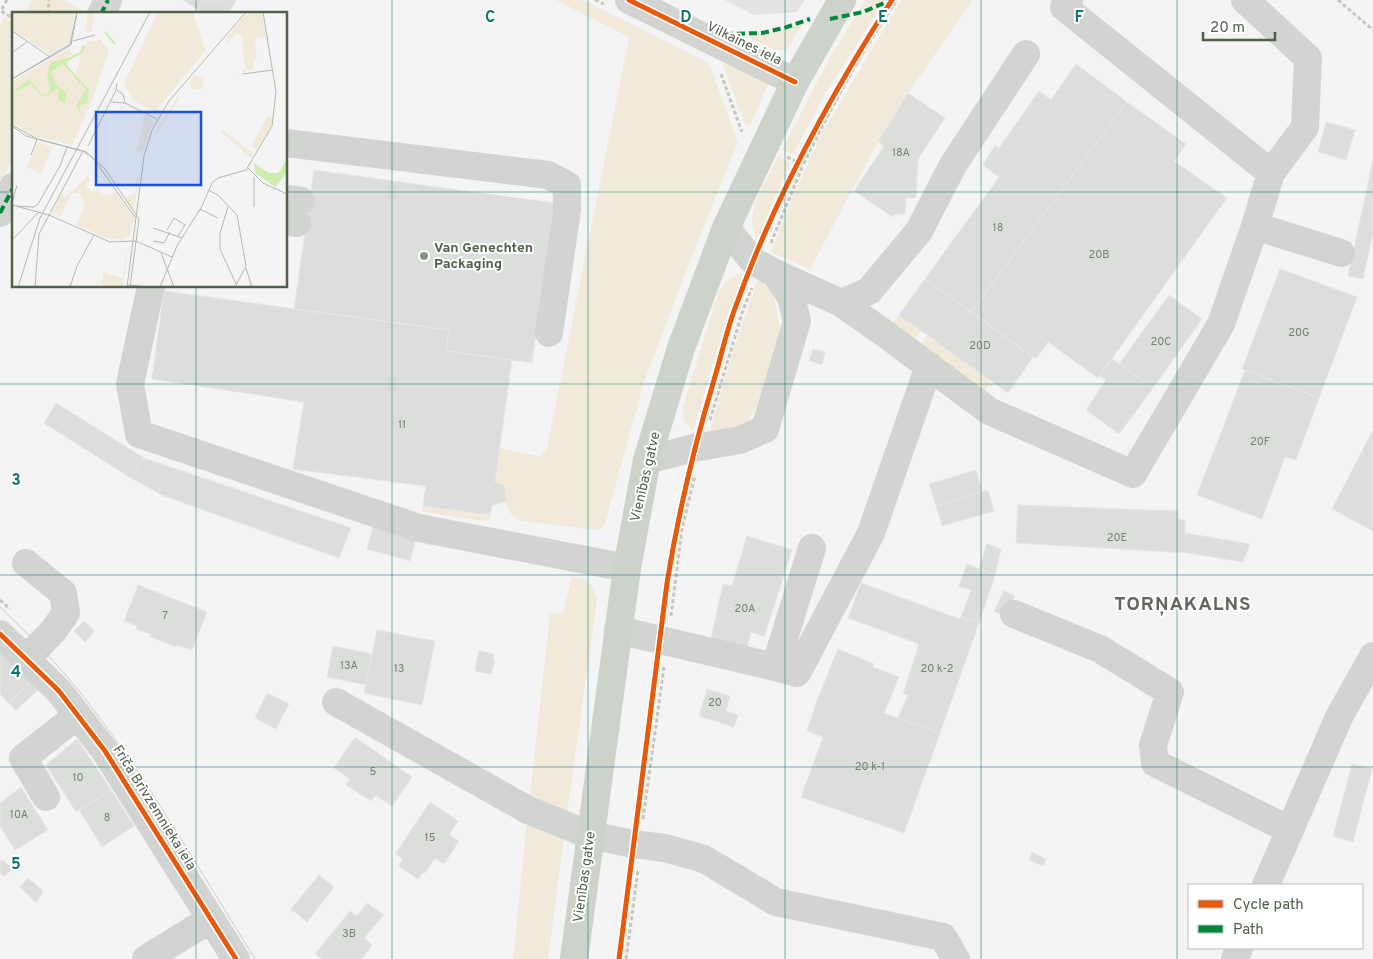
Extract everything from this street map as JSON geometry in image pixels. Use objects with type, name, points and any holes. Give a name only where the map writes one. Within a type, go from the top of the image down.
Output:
[{"type":"main road","name":"Vienības gatve","points":[[574,959],[618,630],[646,460],[681,348],[726,228],[795,82],[842,0]]},
{"type":"street","points":[[102,12],[108,0]]},
{"type":"street","name":"Vilkaines iela","points":[[629,0],[795,82]]},
{"type":"street","points":[[1069,0],[1064,7],[1272,173]]},
{"type":"street","points":[[726,228],[753,261],[841,303],[989,412],[1133,474],[1222,324],[1272,173],[1305,127],[1308,58],[1245,0]]},
{"type":"street","points":[[841,303],[870,291],[919,231],[953,165],[1026,54]]},
{"type":"street","points":[[288,143],[548,174],[567,185],[567,210],[549,333]]},
{"type":"street","points":[[0,213],[12,190]]},
{"type":"street","points":[[1255,226],[1341,253]]},
{"type":"street","points":[[646,460],[740,440],[765,429],[797,321],[791,297],[768,269]]},
{"type":"street","points":[[151,288],[130,384],[138,434],[419,528],[627,568]]},
{"type":"street","points":[[618,630],[797,673],[871,533],[928,366]]},
{"type":"street","points":[[775,667],[812,548]]},
{"type":"street","points":[[26,562],[63,593],[66,612],[53,631],[26,659]]},
{"type":"street","points":[[1014,614],[1100,649],[1170,692],[1153,745],[1154,763],[1290,830]]},
{"type":"street","name":"Friča Brīvzemnieka iela","points":[[0,634],[59,691],[105,751],[236,959]]},
{"type":"street","points":[[1266,884],[1339,717],[1373,656]]},
{"type":"street","points":[[336,702],[528,810],[590,835],[665,848],[704,859],[776,902],[943,937],[956,959]]},
{"type":"street","points":[[46,797],[23,758],[78,715]]},
{"type":"street","points":[[146,959],[211,919]]},
{"type":"path","points":[[7,0],[1,11],[11,17]]},
{"type":"path","points":[[626,959],[682,529],[702,447],[743,310],[768,269],[800,164],[863,46],[892,0]]},
{"type":"path","points":[[789,181],[897,0]]},
{"type":"path","points":[[1338,0],[1373,30]]},
{"type":"shaded area","points":[[32,0],[64,0],[84,11],[84,12],[26,12]]},
{"type":"shaded area","points":[[556,0],[583,0],[709,63],[738,142],[644,382],[606,520],[603,528],[595,530],[523,521],[510,511],[505,497],[504,485],[495,482],[500,448],[540,457],[547,448],[629,37]]},
{"type":"shaded area","points":[[725,0],[805,0],[797,12],[754,15]]},
{"type":"shaded area","points":[[866,0],[885,0],[825,94],[793,154],[782,150],[829,59]]},
{"type":"shaded area","points":[[901,0],[973,0],[908,93],[878,142],[810,269],[771,252],[793,196],[821,135]]},
{"type":"shaded area","points":[[4,17],[12,21],[12,160],[0,185],[0,25]]},
{"type":"shaded area","points":[[803,23],[784,51],[771,48],[745,36],[778,32]]},
{"type":"shaded area","points":[[723,64],[759,72],[769,83],[750,126],[744,123]]},
{"type":"shaded area","points":[[778,156],[790,163],[757,239],[752,226],[755,206]]},
{"type":"shaded area","points":[[743,273],[728,315],[693,431],[684,421],[683,407],[716,300],[725,283]]},
{"type":"shaded area","points":[[759,276],[773,291],[780,328],[757,406],[747,423],[709,434],[732,355]]},
{"type":"shaded area","points":[[899,315],[922,331],[914,342],[892,325]]},
{"type":"shaded area","points":[[927,335],[990,380],[989,383],[993,386],[989,385],[984,392],[920,346]]},
{"type":"shaded area","points":[[423,506],[492,516],[489,520],[483,521],[422,512]]},
{"type":"shaded area","points":[[572,577],[586,579],[593,587],[597,601],[567,814],[529,803],[550,614],[563,613]]},
{"type":"shaded area","points":[[527,819],[564,838],[548,959],[513,959]]},
{"type":"building","points":[[183,0],[236,1],[229,12],[202,12]]},
{"type":"building","points":[[1076,64],[1127,102],[971,312],[925,279],[999,177],[983,165],[995,145],[999,148],[1039,91],[1051,100]]},
{"type":"building","points":[[908,93],[945,118],[918,159],[916,198],[906,198],[905,214],[895,214],[893,217],[854,191],[884,146],[878,142]]},
{"type":"building","points":[[1127,102],[1186,144],[1174,161],[1227,198],[1098,378],[1048,342],[1036,359],[971,312]]},
{"type":"building","points":[[1326,122],[1355,130],[1346,160],[1318,152]]},
{"type":"building","points":[[1373,160],[1373,232],[1363,279],[1348,276]]},
{"type":"building","name":"Van Genechten Packaging","points":[[314,170],[554,203],[532,363],[446,351],[449,330],[294,309]]},
{"type":"building","points":[[1280,269],[1357,297],[1319,398],[1242,369]]},
{"type":"building","points":[[925,279],[1033,357],[1008,393],[899,315]]},
{"type":"building","points":[[164,291],[449,330],[446,351],[512,360],[495,482],[504,485],[506,501],[492,506],[490,515],[423,506],[426,486],[293,469],[304,402],[152,379]]},
{"type":"building","points":[[1169,295],[1202,319],[1153,388],[1119,364]]},
{"type":"building","points":[[813,349],[825,352],[822,365],[809,361]]},
{"type":"building","points":[[1112,359],[1153,388],[1119,434],[1086,410],[1106,380],[1100,376]]},
{"type":"building","points":[[1245,370],[1319,398],[1296,460],[1285,457],[1262,519],[1197,495]]},
{"type":"building","points":[[56,403],[144,458],[131,478],[44,423]]},
{"type":"building","points":[[1373,430],[1373,531],[1332,509]]},
{"type":"building","points":[[144,458],[351,528],[339,558],[164,496],[131,478]]},
{"type":"building","points":[[976,470],[982,492],[936,506],[929,484]]},
{"type":"building","points":[[988,490],[994,511],[942,526],[936,506]]},
{"type":"building","points":[[1018,505],[1178,511],[1179,519],[1185,520],[1185,533],[1250,544],[1243,562],[1188,553],[1016,543]]},
{"type":"building","points":[[373,527],[416,538],[410,561],[367,549]]},
{"type":"building","points":[[747,536],[792,550],[764,637],[751,632],[747,647],[711,639],[723,584],[732,586]]},
{"type":"building","points":[[987,544],[1001,549],[995,575],[979,568]]},
{"type":"building","points":[[967,564],[995,575],[979,623],[961,617],[971,590],[959,586]]},
{"type":"building","points":[[861,583],[960,619],[961,617],[979,623],[940,733],[898,718],[908,695],[903,694],[919,644],[848,618]]},
{"type":"building","points":[[138,585],[207,612],[192,650],[177,645],[176,647],[149,636],[150,634],[136,629],[137,626],[124,621]]},
{"type":"building","points":[[1004,591],[1015,596],[1005,617],[994,611]]},
{"type":"building","points":[[84,621],[95,631],[85,642],[74,631]]},
{"type":"building","points":[[377,630],[435,641],[422,705],[364,693]]},
{"type":"building","points":[[333,646],[372,654],[366,685],[327,677]]},
{"type":"building","points":[[838,649],[874,664],[873,667],[899,677],[884,713],[940,733],[904,833],[801,797],[823,737],[807,731]]},
{"type":"building","points":[[479,650],[494,654],[493,662],[495,662],[491,674],[475,671]]},
{"type":"building","points":[[0,651],[31,681],[9,703],[0,694]]},
{"type":"building","points":[[31,681],[39,689],[16,710],[9,703]]},
{"type":"building","points":[[707,689],[730,696],[726,711],[738,715],[734,727],[699,716]]},
{"type":"building","points":[[267,693],[289,704],[276,729],[255,718]]},
{"type":"building","points":[[355,737],[412,777],[392,806],[375,795],[371,801],[346,785],[350,779],[334,768]]},
{"type":"building","points":[[77,739],[111,790],[76,812],[46,765]]},
{"type":"building","points":[[1352,764],[1372,769],[1353,842],[1333,836]]},
{"type":"building","points":[[21,787],[48,830],[15,850],[0,826],[0,803]]},
{"type":"building","points":[[111,790],[134,826],[102,847],[79,810]]},
{"type":"building","points":[[430,802],[458,821],[449,835],[459,841],[444,864],[435,858],[425,873],[423,872],[418,879],[398,866],[403,859],[395,854]]},
{"type":"building","points":[[1032,852],[1046,859],[1043,866],[1029,860]]},
{"type":"building","points":[[2,860],[13,868],[4,877],[0,874],[0,861]]},
{"type":"building","points":[[319,875],[334,887],[307,922],[291,909]]},
{"type":"building","points":[[28,878],[43,891],[36,903],[20,887]]},
{"type":"building","points":[[367,903],[384,915],[364,938],[372,945],[362,959],[322,959],[315,954],[350,911],[357,916]]},
{"type":"tram line","points":[[0,607],[58,666],[112,735],[175,830],[255,959]]},
{"type":"tram line","points":[[0,624],[25,647],[70,697],[110,751],[148,807],[243,959]]},
{"type":"marked path","points":[[102,12],[108,0]]},
{"type":"marked path","points":[[830,19],[863,12],[889,1]]},
{"type":"marked path","points":[[725,34],[762,33],[810,19]]},
{"type":"marked path","points":[[0,213],[12,190]]},
{"type":"cycle path","points":[[629,0],[795,82]]},
{"type":"cycle path","points":[[619,959],[671,557],[693,455],[726,336],[749,270],[804,151],[846,74],[892,0]]},
{"type":"cycle path","points":[[0,634],[59,691],[105,751],[236,959]]},
{"type":"place","name":"Van Genechten Packaging","points":[[424,256]]},
{"type":"district","name":"TORŅAKALNS","points":[[1183,605]]}]
